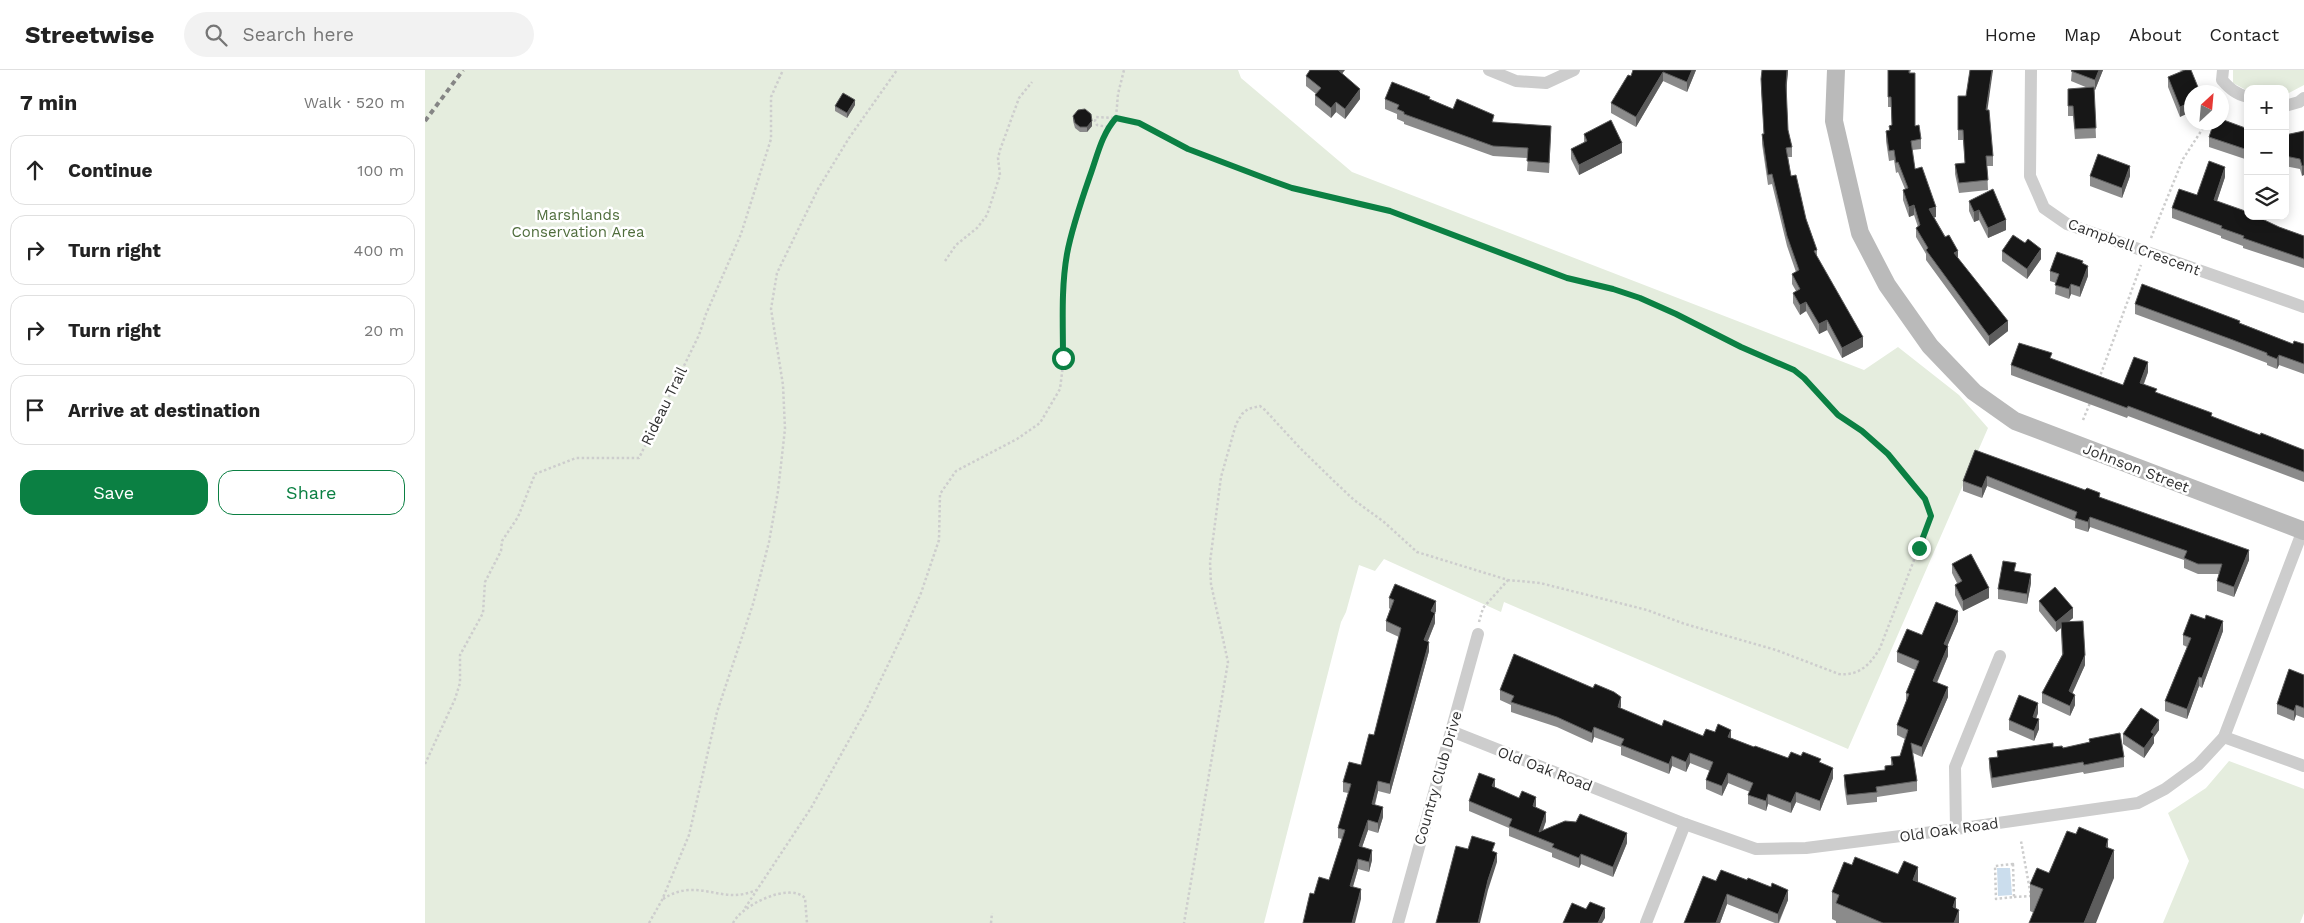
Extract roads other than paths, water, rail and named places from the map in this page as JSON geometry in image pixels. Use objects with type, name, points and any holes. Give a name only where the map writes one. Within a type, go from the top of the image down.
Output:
[{"type":"street","points":[[1489,70],[1516,81],[1546,83],[1574,70]]},
{"type":"street","name":"Johnson Street","points":[[1836,70],[1834,121],[1860,233],[1887,285],[1930,346],[1974,392],[2015,421],[2304,531]]},
{"type":"street","name":"Campbell Crescent","points":[[2031,70],[2031,176],[2044,208],[2067,224],[2304,307]]},
{"type":"street","points":[[2223,70],[2222,80],[2238,94],[2244,96]]},
{"type":"street","points":[[2289,105],[2299,102],[2304,98]]},
{"type":"street","name":"Old Oak Road","points":[[1451,731],[1685,824],[1756,849],[1806,848],[2138,803],[2165,789],[2198,765],[2224,737],[2304,531]]},
{"type":"street","name":"Country Club Drive","points":[[1398,923],[1478,628]]},
{"type":"street","points":[[1956,829],[1955,767],[2000,656]]},
{"type":"street","points":[[2224,737],[2304,766]]},
{"type":"street","points":[[1646,923],[1685,824]]},
{"type":"water","points":[[1997,868],[2010,868],[2012,895],[1998,896]]},
{"type":"railway","points":[[425,121],[463,70]]},
{"type":"park label","name":"Marshlands Conservation Area","points":[[578,224]]}]
